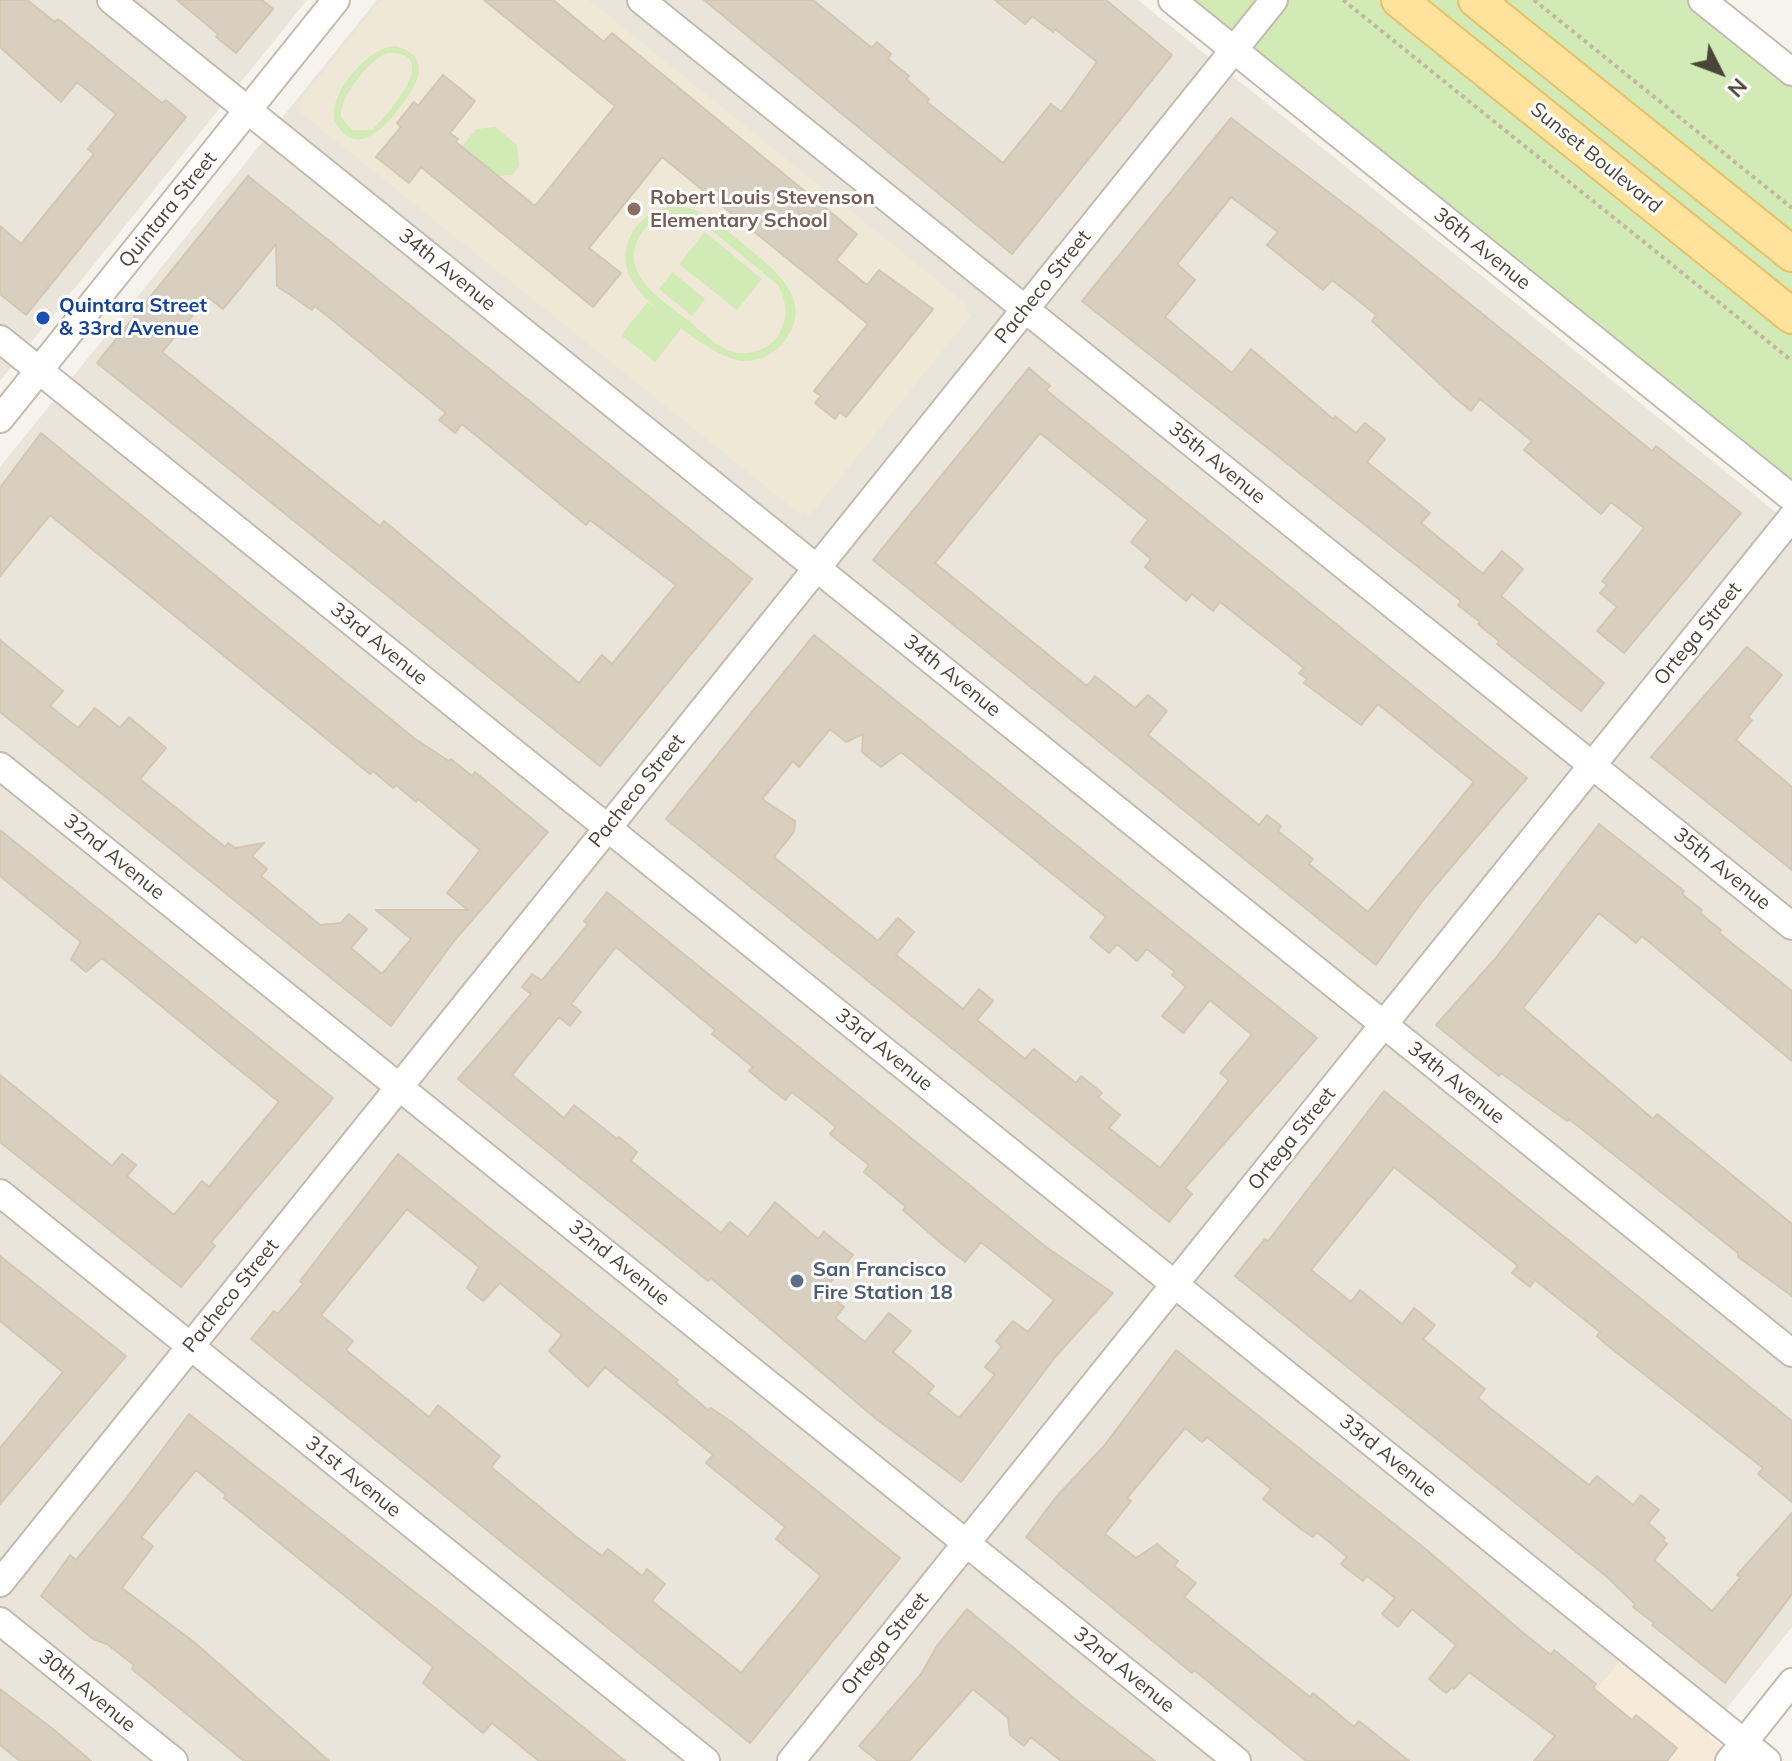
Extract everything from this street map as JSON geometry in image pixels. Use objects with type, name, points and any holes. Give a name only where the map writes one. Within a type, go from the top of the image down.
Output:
[{"type":"main road","name":"Sunset Boulevard","points":[[1399,0],[1792,316]]},
{"type":"main road","points":[[1476,0],[1792,254]]},
{"type":"street","name":"34th Avenue","points":[[111,0],[1792,1353]]},
{"type":"street","name":"Quintara Street","points":[[0,419],[336,0]]},
{"type":"street","name":"35th Avenue","points":[[641,0],[1792,926]]},
{"type":"street","name":"36th Avenue","points":[[1172,0],[1792,498]]},
{"type":"street","name":"Pacheco Street","points":[[0,1583],[1274,0]]},
{"type":"street","points":[[1702,0],[1792,72]]},
{"type":"street","name":"33rd Avenue","points":[[0,339],[1175,1284],[1736,1752],[1767,1761]]},
{"type":"street","name":"Ortega Street","points":[[791,1761],[1792,517]]},
{"type":"street","name":"32nd Avenue","points":[[0,766],[1237,1761]]},
{"type":"street","name":"31st Avenue","points":[[0,1193],[706,1761]]},
{"type":"street","name":"30th Avenue","points":[[0,1621],[174,1761]]},
{"type":"street","points":[[1736,1752],[1792,1682]]},
{"type":"path","points":[[1343,0],[1792,361]]},
{"type":"path","points":[[1534,0],[1792,208]]},
{"type":"shaded area","points":[[0,0],[307,0],[0,381]]},
{"type":"shaded area","points":[[377,0],[1138,0],[1792,525],[1792,1627],[1706,1734],[1620,1662],[1536,1761],[0,1761],[0,467]]},
{"type":"shaded area","name":"Robert Louis Stevenson Elementary School","points":[[381,0],[589,0],[969,306],[966,311],[971,315],[810,516],[804,511],[801,515],[300,112],[302,108],[297,104]]},
{"type":"shaded area","points":[[1620,1662],[1740,1761],[1536,1761]]},
{"type":"green space","points":[[1172,0],[1702,0],[1792,72],[1792,498]]},
{"type":"green space","points":[[396,46],[409,51],[416,58],[419,66],[415,84],[404,103],[383,127],[366,138],[349,137],[334,119],[338,96],[353,72],[385,48]],"holes":[[[387,53],[404,55],[411,62],[412,72],[399,99],[372,130],[352,130],[341,117],[345,100],[356,80]]]},
{"type":"green space","points":[[495,127],[517,145],[519,166],[512,175],[498,176],[462,147],[476,129]]},
{"type":"green space","points":[[675,206],[703,213],[767,263],[788,287],[796,314],[792,329],[773,352],[748,361],[731,358],[682,330],[639,291],[627,268],[628,243],[641,222],[662,209]],"holes":[[[666,215],[683,215],[699,220],[778,285],[785,303],[785,320],[776,338],[766,347],[740,353],[721,346],[658,297],[641,279],[634,257],[640,234]]]},
{"type":"green space","points":[[705,232],[762,279],[737,310],[679,264]]},
{"type":"green space","points":[[672,272],[705,299],[692,316],[659,289]]},
{"type":"green space","points":[[648,302],[681,329],[655,362],[621,335]]},
{"type":"building","points":[[0,0],[27,0],[55,22],[58,19],[162,103],[166,100],[186,117],[26,315],[0,294],[0,226],[21,244],[94,154],[88,149],[116,114],[77,82],[61,102],[0,47]]},
{"type":"building","points":[[177,0],[262,0],[273,9],[236,53]]},
{"type":"building","points":[[484,0],[553,0],[604,42],[612,33],[857,234],[836,260],[867,285],[879,270],[933,309],[846,417],[840,412],[835,419],[815,403],[821,396],[814,391],[868,324],[662,157],[589,248],[621,273],[593,307],[421,167],[409,183],[376,157],[401,127],[397,123],[414,102],[418,106],[443,75],[475,101],[450,133],[458,139],[456,142],[535,206],[615,106]]},
{"type":"building","points":[[704,0],[813,0],[872,48],[877,42],[891,54],[888,59],[909,76],[906,79],[929,99],[927,102],[1003,163],[1051,104],[1061,112],[1097,62],[1055,29],[1053,32],[1032,16],[1025,24],[995,0],[1106,0],[1172,55],[1012,254]]},
{"type":"building","points":[[1231,118],[1381,232],[1652,451],[1656,446],[1741,513],[1624,653],[1597,631],[1617,607],[1600,593],[1607,585],[1602,581],[1644,528],[1611,502],[1601,514],[1524,450],[1532,441],[1480,399],[1471,411],[1372,321],[1376,315],[1359,301],[1332,280],[1323,290],[1267,245],[1278,232],[1231,197],[1177,264],[1195,280],[1165,317],[1232,373],[1251,349],[1333,419],[1335,416],[1356,433],[1365,423],[1385,439],[1367,462],[1430,513],[1421,523],[1483,574],[1502,551],[1523,569],[1501,596],[1604,683],[1581,711],[1497,644],[1499,641],[1478,624],[1480,622],[1458,605],[1461,601],[1082,301]]},
{"type":"building","points":[[248,176],[752,579],[600,766],[97,363]],"holes":[[[276,244],[277,286],[312,310],[315,306],[446,413],[439,420],[455,433],[462,424],[586,525],[590,520],[676,585],[612,664],[602,655],[579,683],[384,521],[380,526],[162,352],[208,297],[223,309]]]},
{"type":"building","points":[[1029,368],[1050,386],[1046,390],[1527,778],[1424,899],[1376,965],[873,560]],"holes":[[[1040,433],[1148,520],[1131,542],[1151,559],[1145,567],[1186,601],[1192,594],[1213,611],[1220,602],[1304,668],[1299,673],[1307,679],[1304,683],[1361,725],[1378,704],[1474,782],[1368,912],[1309,864],[1313,859],[1278,831],[1281,826],[1267,815],[1259,825],[1148,735],[1167,711],[1148,695],[1135,708],[1095,676],[1087,686],[935,563]]]},
{"type":"building","points":[[41,433],[415,739],[449,761],[451,759],[472,776],[475,772],[548,832],[454,941],[391,1026],[0,712],[0,640],[63,691],[50,706],[78,728],[95,708],[120,728],[129,717],[166,748],[140,779],[225,847],[228,843],[235,848],[264,843],[252,856],[267,869],[261,876],[320,925],[341,923],[349,914],[367,929],[351,948],[382,974],[411,939],[376,910],[468,910],[447,893],[480,850],[418,799],[416,802],[396,785],[393,788],[373,771],[370,774],[50,515],[0,576],[0,488]]},
{"type":"building","points":[[814,635],[1317,1038],[1185,1188],[1192,1194],[1169,1222],[666,819]],"holes":[[[830,729],[846,742],[863,734],[862,752],[881,767],[901,752],[1106,917],[1090,937],[1109,953],[1117,944],[1137,961],[1147,949],[1175,972],[1172,975],[1186,987],[1162,1016],[1183,1033],[1210,1000],[1252,1035],[1220,1073],[1229,1080],[1160,1168],[1109,1128],[1120,1115],[1098,1097],[1102,1093],[1081,1076],[1076,1083],[1034,1049],[1025,1059],[977,1020],[993,1001],[979,989],[963,1009],[896,955],[914,932],[898,918],[878,941],[774,857],[794,832],[795,821],[762,799],[793,761],[799,767]]]},
{"type":"building","points":[[1747,647],[1782,675],[1748,717],[1752,720],[1736,740],[1792,787],[1792,870],[1651,757]]},
{"type":"building","points":[[1599,824],[1684,891],[1682,894],[1702,910],[1700,913],[1721,930],[1719,933],[1792,991],[1792,1061],[1642,936],[1636,943],[1599,913],[1523,1008],[1653,1119],[1657,1114],[1792,1224],[1792,1296],[1738,1257],[1738,1253],[1569,1119],[1567,1121],[1501,1073],[1499,1076],[1436,1025],[1495,959]]},
{"type":"building","points":[[0,830],[333,1098],[211,1242],[215,1246],[181,1287],[0,1142],[0,1075],[112,1166],[122,1154],[136,1165],[127,1176],[174,1215],[202,1181],[209,1187],[279,1102],[102,958],[86,972],[71,959],[81,942],[0,876]]},
{"type":"building","points":[[607,892],[1046,1247],[1113,1293],[1056,1356],[961,1482],[875,1418],[711,1278],[708,1281],[458,1079],[531,994],[522,987],[532,974],[541,980],[544,978],[588,924],[584,921]],"holes":[[[616,947],[715,1030],[712,1034],[753,1067],[749,1071],[785,1100],[792,1092],[836,1127],[830,1134],[869,1165],[864,1172],[906,1207],[903,1210],[943,1245],[965,1262],[981,1242],[1054,1300],[1028,1332],[1013,1321],[996,1341],[1002,1347],[985,1367],[995,1375],[959,1418],[928,1393],[934,1386],[893,1352],[911,1331],[889,1313],[865,1342],[835,1318],[844,1307],[823,1291],[853,1255],[824,1232],[818,1239],[775,1202],[748,1237],[730,1222],[721,1233],[631,1161],[637,1152],[619,1137],[617,1139],[574,1105],[564,1118],[512,1075],[559,1017],[570,1026],[581,1012],[571,1004]]]},
{"type":"building","points":[[1384,1091],[1792,1421],[1792,1502],[1758,1474],[1763,1468],[1607,1345],[1597,1336],[1600,1332],[1535,1280],[1530,1287],[1512,1273],[1518,1266],[1394,1167],[1311,1270],[1351,1302],[1360,1290],[1402,1324],[1414,1308],[1435,1325],[1423,1339],[1485,1389],[1478,1398],[1490,1408],[1589,1485],[1597,1476],[1633,1505],[1641,1495],[1659,1510],[1648,1523],[1665,1538],[1663,1541],[1667,1544],[1654,1560],[1712,1611],[1741,1577],[1737,1575],[1792,1513],[1792,1594],[1725,1683],[1652,1625],[1654,1623],[1633,1607],[1635,1604],[1607,1577],[1235,1276],[1265,1239],[1268,1241]]},
{"type":"building","points":[[398,1154],[678,1380],[676,1383],[708,1410],[711,1408],[733,1423],[900,1558],[750,1743],[251,1339],[274,1311],[278,1314],[303,1284],[300,1281]],"holes":[[[407,1209],[479,1267],[467,1288],[483,1301],[500,1283],[562,1335],[549,1351],[588,1387],[605,1367],[713,1455],[706,1463],[785,1527],[776,1539],[821,1576],[741,1673],[652,1601],[665,1584],[647,1569],[642,1576],[608,1549],[602,1556],[574,1535],[491,1467],[500,1456],[438,1405],[429,1417],[346,1350],[353,1341],[321,1315]]]},
{"type":"building","points":[[0,1256],[126,1356],[0,1504],[0,1448],[63,1372],[0,1321]]},
{"type":"building","points":[[1176,1350],[1428,1551],[1551,1655],[1554,1650],[1596,1684],[1593,1688],[1632,1720],[1636,1715],[1677,1748],[1667,1761],[1534,1761],[1555,1736],[1469,1672],[1454,1689],[1452,1687],[1446,1693],[1429,1679],[1456,1645],[1412,1609],[1398,1627],[1382,1614],[1395,1598],[1367,1576],[1363,1581],[1341,1564],[1347,1557],[1317,1532],[1313,1537],[1263,1499],[1271,1489],[1207,1437],[1202,1442],[1185,1428],[1127,1498],[1131,1501],[1105,1534],[1136,1558],[1157,1544],[1178,1561],[1174,1566],[1196,1583],[1184,1597],[1310,1697],[1313,1693],[1354,1727],[1359,1721],[1409,1761],[1306,1761],[1194,1670],[1192,1673],[1026,1537],[1056,1497],[1104,1446]]},
{"type":"building","points":[[189,1414],[625,1761],[539,1761],[492,1723],[483,1733],[423,1683],[433,1667],[224,1498],[226,1495],[196,1470],[141,1537],[153,1546],[122,1588],[194,1642],[329,1761],[244,1761],[132,1669],[134,1665],[107,1644],[93,1639],[41,1596],[70,1555],[76,1560],[125,1500]]},
{"type":"building","points":[[967,1609],[1155,1761],[1061,1761],[1031,1737],[1024,1746],[1010,1735],[1008,1718],[973,1689],[909,1761],[878,1761],[859,1746],[921,1674],[937,1646]]},
{"type":"building","points":[[0,1689],[91,1761],[20,1761],[0,1745]]},
{"type":"place","name":"Robert Louis Stevenson Elementary School","points":[[634,209]]},
{"type":"place","name":"Quintara Street & 33rd Avenue","points":[[43,318]]},
{"type":"place","name":"San Francisco Fire Station 18","points":[[797,1281]]}]
